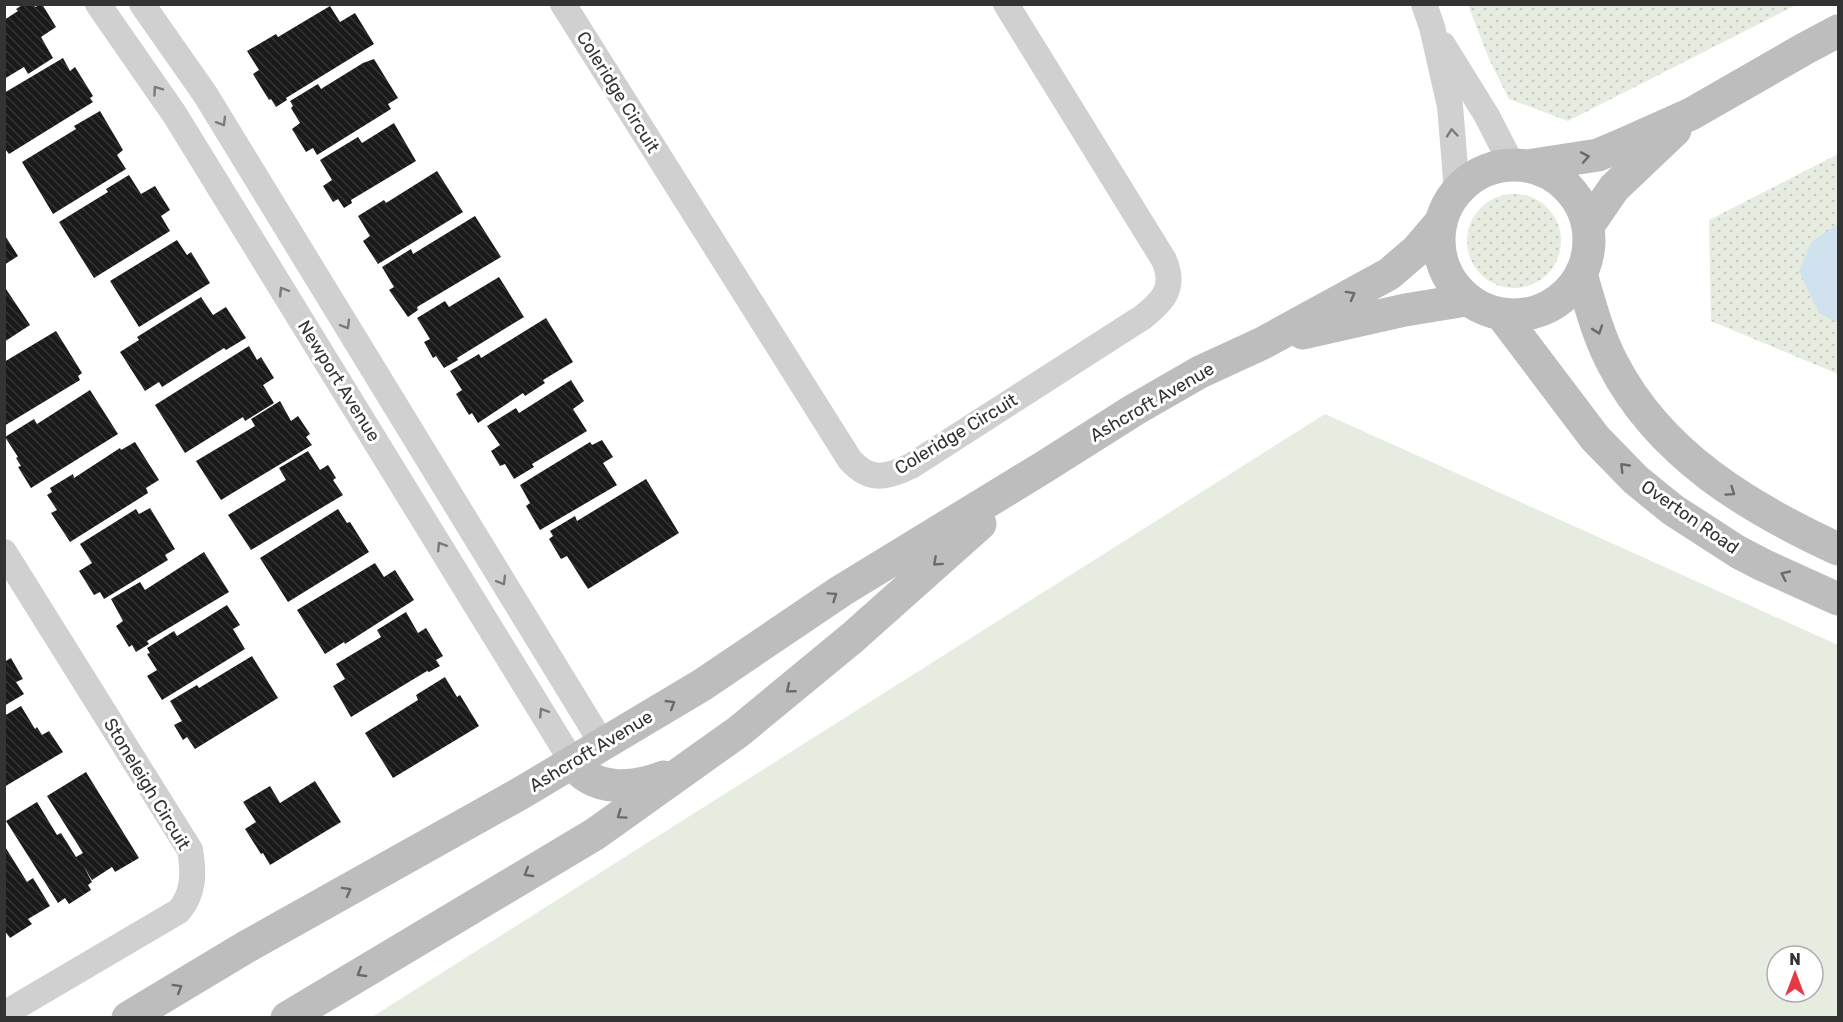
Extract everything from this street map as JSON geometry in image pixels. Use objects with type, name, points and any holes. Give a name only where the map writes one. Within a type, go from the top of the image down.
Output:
[{"type":"main road","points":[[1520,166],[1542,171],[1555,177],[1567,187],[1576,198],[1588,226],[1589,242],[1587,258],[1581,274],[1562,299],[1534,313],[1502,315],[1485,310],[1466,300],[1446,274],[1440,258],[1438,240],[1440,223],[1446,206],[1456,191],[1468,180],[1496,167],[1520,166],[1598,154],[1691,114],[1839,31]]},
{"type":"main road","points":[[1588,226],[1614,188],[1691,114]]},
{"type":"main road","name":"Ashcroft Avenue","points":[[128,1017],[246,947],[603,745],[702,685],[841,591],[1143,404],[1200,372],[1263,343],[1389,274],[1417,250],[1440,223]]},
{"type":"main road","points":[[1581,274],[1599,334],[1613,364],[1629,392],[1650,421],[1685,456],[1741,499],[1839,549]]},
{"type":"main road","name":"Ashcroft Avenue","points":[[1263,343],[1405,310],[1466,300]]},
{"type":"main road","name":"Overton Road","points":[[1502,315],[1595,438],[1636,480],[1673,510],[1738,552],[1839,599]]},
{"type":"main road","name":"Ashcroft Avenue","points":[[287,1017],[595,834],[738,732],[843,645],[1044,467]]},
{"type":"main road","points":[[573,763],[586,778],[621,786],[649,783],[686,769]]},
{"type":"street","name":"Newport Avenue","points":[[98,4],[175,115],[573,763]]},
{"type":"street","name":"Newport Avenue","points":[[142,4],[205,94],[603,745]]},
{"type":"street","name":"Coleridge Circuit","points":[[563,4],[850,460],[865,473],[882,477],[911,466],[1143,317],[1165,296],[1168,287],[1168,270],[1164,260],[1005,4]]},
{"type":"street","points":[[1428,16],[1486,116],[1520,166]]},
{"type":"street","points":[[1428,16],[1450,106],[1456,191]]},
{"type":"street","points":[[175,115],[205,94]]},
{"type":"street","name":"Stoneleigh Circuit","points":[[4,552],[189,850],[193,869],[192,886],[186,903],[179,911],[4,1014]]},
{"type":"shaded area","points":[[1468,5],[1796,5],[1568,121],[1509,99],[1489,59]]},
{"type":"shaded area","points":[[1838,154],[1838,374],[1711,321],[1709,220]]},
{"type":"shaded area","points":[[1514,194],[1532,197],[1547,208],[1558,223],[1561,241],[1558,259],[1547,274],[1532,285],[1514,288],[1496,285],[1481,274],[1470,259],[1467,241],[1470,223],[1481,208],[1496,197]]},
{"type":"shaded area","points":[[1325,414],[1838,645],[1838,1017],[372,1017]]},
{"type":"water","points":[[1838,224],[1838,323],[1819,313],[1799,271],[1811,242]]},
{"type":"building","points":[[24,4],[34,4],[35,7],[42,4],[56,27],[41,37],[53,58],[28,74],[24,67],[4,79],[4,20]]},
{"type":"building","points":[[330,6],[340,22],[355,13],[374,44],[286,98],[287,100],[276,107],[253,74],[259,70],[247,51],[276,34],[278,37]]},
{"type":"building","points":[[63,58],[70,71],[75,67],[93,96],[90,98],[93,102],[9,154],[4,148],[4,93]]},
{"type":"building","points":[[374,59],[398,98],[388,104],[391,109],[317,155],[313,148],[306,152],[292,129],[300,123],[291,108],[293,106],[290,101],[318,84],[321,89],[363,63]]},
{"type":"building","points":[[100,111],[123,150],[117,155],[126,169],[53,214],[22,162],[76,129],[74,126]]},
{"type":"building","points":[[394,123],[416,161],[351,200],[352,203],[344,208],[338,199],[333,202],[323,186],[332,180],[320,160],[358,137],[362,143]]},
{"type":"building","points":[[437,171],[463,212],[378,264],[363,241],[370,236],[358,216],[384,200],[386,203]]},
{"type":"building","points":[[129,175],[141,194],[155,186],[170,210],[161,216],[170,231],[94,278],[59,222],[108,192],[106,189]]},
{"type":"building","points":[[475,216],[501,257],[417,307],[418,310],[408,317],[389,290],[394,287],[382,267],[411,249],[413,254]]},
{"type":"building","points":[[4,234],[18,256],[4,265]]},
{"type":"building","points":[[177,240],[187,255],[191,252],[210,283],[139,327],[110,281]]},
{"type":"building","points":[[499,277],[524,317],[444,368],[436,356],[433,358],[424,342],[430,339],[417,318],[445,301],[449,307]]},
{"type":"building","points":[[4,286],[30,325],[4,342]]},
{"type":"building","points":[[201,297],[213,315],[226,307],[246,338],[226,350],[224,348],[162,387],[159,382],[145,391],[120,352],[139,340],[137,337]]},
{"type":"building","points":[[546,318],[573,362],[543,380],[545,383],[525,396],[523,393],[478,423],[472,413],[469,415],[456,394],[462,390],[450,371],[479,354],[481,358]]},
{"type":"building","points":[[56,331],[82,373],[78,376],[80,380],[4,426],[4,362]]},
{"type":"building","points":[[249,346],[257,360],[261,357],[274,378],[263,385],[274,403],[245,421],[243,417],[185,453],[155,405]]},
{"type":"building","points":[[571,380],[584,401],[573,409],[587,431],[532,464],[534,467],[514,479],[505,464],[500,466],[491,451],[500,445],[487,426],[516,408],[519,413]]},
{"type":"building","points":[[90,390],[118,434],[31,488],[18,467],[21,466],[16,458],[18,457],[5,437],[34,419],[37,424]]},
{"type":"building","points":[[280,401],[291,421],[298,416],[310,434],[306,437],[312,445],[221,500],[196,461],[255,426],[251,419]]},
{"type":"building","points":[[602,440],[613,457],[603,463],[617,485],[540,530],[526,506],[530,503],[520,485],[590,442],[592,445]]},
{"type":"building","points":[[135,442],[159,480],[146,488],[148,493],[70,542],[51,513],[57,510],[47,495],[52,492],[50,488],[73,474],[74,478],[120,448],[121,450]]},
{"type":"building","points":[[308,451],[320,470],[328,465],[336,478],[333,480],[343,495],[251,550],[228,515],[286,480],[279,468]]},
{"type":"building","points":[[646,479],[679,533],[588,589],[567,556],[561,559],[549,539],[553,536],[550,531],[575,516],[577,521]]},
{"type":"building","points":[[150,508],[175,549],[165,555],[168,560],[104,599],[100,592],[94,595],[79,571],[92,563],[80,544],[136,509],[139,514]]},
{"type":"building","points":[[338,509],[347,523],[350,522],[369,552],[288,602],[260,558]]},
{"type":"building","points":[[204,552],[229,592],[147,641],[149,644],[136,652],[132,645],[129,647],[116,626],[123,621],[111,599],[140,582],[145,590]]},
{"type":"building","points":[[375,563],[384,577],[395,570],[414,600],[345,644],[344,642],[325,654],[297,610]]},
{"type":"building","points":[[227,605],[240,625],[233,629],[245,649],[162,700],[147,676],[157,670],[147,654],[150,653],[147,648],[174,631],[177,636]]},
{"type":"building","points":[[406,612],[418,633],[426,628],[443,656],[436,660],[440,666],[427,671],[351,717],[333,686],[345,679],[336,664],[381,637],[377,630]]},
{"type":"building","points":[[252,656],[278,698],[195,749],[187,737],[183,740],[174,725],[182,721],[170,701],[197,685],[199,688]]},
{"type":"building","points":[[11,658],[23,679],[16,682],[24,694],[4,706],[4,662]]},
{"type":"building","points":[[445,677],[457,697],[460,695],[479,726],[393,778],[365,733],[418,700],[416,695]]},
{"type":"building","points":[[21,706],[35,729],[37,727],[42,735],[49,731],[63,752],[4,787],[4,716]]},
{"type":"building","points":[[86,772],[139,858],[115,872],[112,867],[92,880],[84,867],[92,882],[88,885],[91,890],[69,904],[65,898],[58,903],[6,821],[37,802],[57,835],[61,833],[76,857],[83,853],[47,796]]},
{"type":"building","points":[[315,781],[341,822],[270,865],[245,829],[256,822],[243,802],[270,786],[280,803]]},
{"type":"building","points":[[4,845],[27,882],[33,878],[50,906],[28,919],[32,924],[10,938],[4,930]]}]
